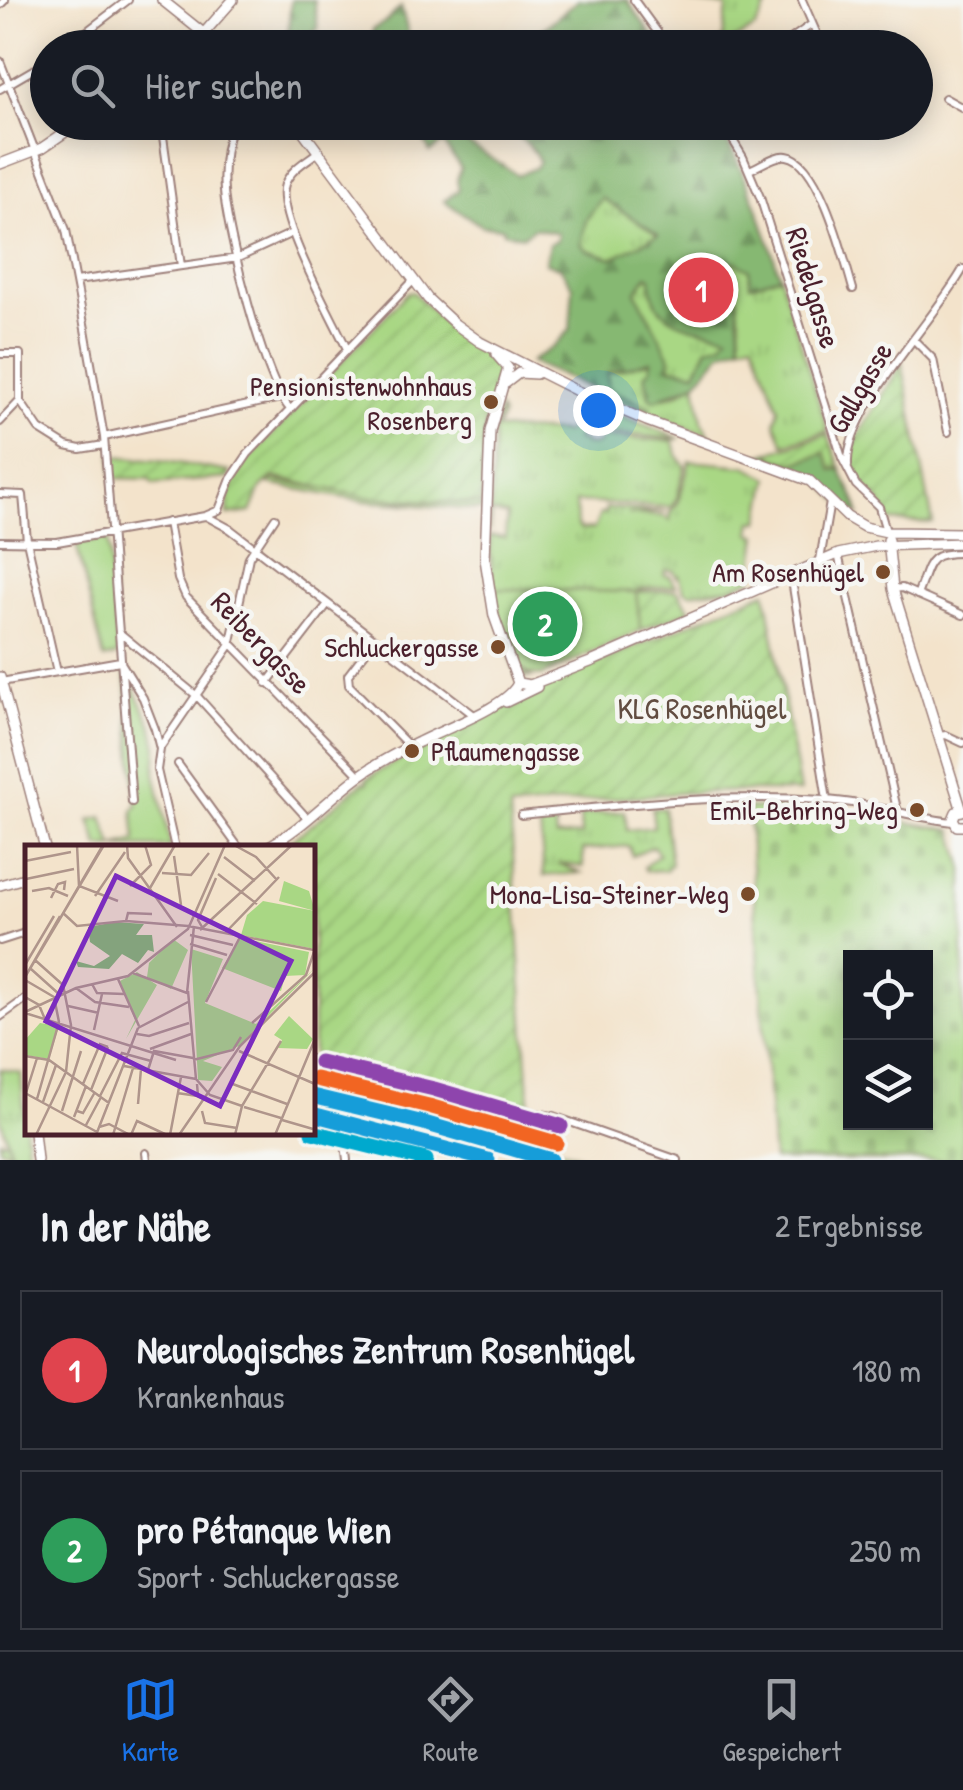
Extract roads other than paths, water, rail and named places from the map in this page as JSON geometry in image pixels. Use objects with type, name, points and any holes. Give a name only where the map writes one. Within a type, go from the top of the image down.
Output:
[{"type":"main road","points":[[162,0],[200,30]]},
{"type":"main road","points":[[207,30],[233,0]]},
{"type":"main road","points":[[0,164],[51,140]]},
{"type":"main road","points":[[309,140],[413,281],[443,314],[506,363],[505,384],[490,431],[485,560],[494,616],[518,683],[512,694],[490,708]]},
{"type":"main road","points":[[480,342],[647,422],[798,476],[817,486],[846,517],[864,527],[887,532],[963,532]]},
{"type":"main road","points":[[505,384],[519,373],[531,372],[576,390]]},
{"type":"main road","points":[[887,532],[894,589],[962,811],[954,814],[958,824]]},
{"type":"main road","points":[[269,845],[293,832],[360,776],[410,746],[556,676],[820,560],[888,546],[963,543]]},
{"type":"main road","points":[[518,683],[530,685],[556,676]]},
{"type":"main road","points":[[1,680],[44,845]]},
{"type":"main road","points":[[0,885],[25,878]]},
{"type":"main road","points":[[34,1135],[38,1160]]},
{"type":"street","points":[[89,30],[128,0]]},
{"type":"street","points":[[174,9],[182,0]]},
{"type":"street","points":[[634,0],[655,30]]},
{"type":"street","points":[[802,0],[815,30]]},
{"type":"street","points":[[804,30],[812,24]]},
{"type":"street","points":[[0,61],[66,230],[76,281],[104,441],[132,802]]},
{"type":"street","points":[[0,89],[30,72]]},
{"type":"street","points":[[944,98],[963,108]]},
{"type":"street","points":[[164,140],[181,266]]},
{"type":"street","points":[[228,140],[224,158],[226,215],[268,370],[280,398],[290,409]]},
{"type":"street","name":"Riedelgasse","points":[[732,140],[768,218],[849,472]]},
{"type":"street","points":[[318,152],[296,168],[284,187],[286,216],[346,349]]},
{"type":"street","points":[[749,170],[789,156],[824,197],[854,289]]},
{"type":"street","points":[[76,281],[238,258],[292,233]]},
{"type":"street","name":"Gallgasse","points":[[887,532],[879,508],[849,472],[852,439],[894,362],[963,269]]},
{"type":"street","points":[[0,541],[57,542],[205,516],[219,510],[238,467],[413,281]]},
{"type":"street","points":[[914,340],[933,358],[948,432]]},
{"type":"street","points":[[0,354],[19,353],[20,401],[39,428],[58,443],[80,449],[280,398]]},
{"type":"street","points":[[0,422],[20,401]]},
{"type":"street","points":[[838,446],[852,439]]},
{"type":"street","points":[[0,494],[24,495],[27,541],[57,672]]},
{"type":"street","points":[[820,560],[830,500]]},
{"type":"street","points":[[219,510],[230,529]]},
{"type":"street","points":[[205,516],[230,529],[474,715]]},
{"type":"street","points":[[173,845],[157,770],[160,749],[230,646],[253,548],[276,518]]},
{"type":"street","name":"Reibergasse","points":[[168,522],[178,579],[186,597],[360,776]]},
{"type":"street","points":[[838,554],[897,809]]},
{"type":"street","points":[[917,595],[934,556],[963,554]]},
{"type":"street","points":[[791,573],[827,800]]},
{"type":"street","points":[[894,589],[902,588],[963,615]]},
{"type":"street","points":[[267,683],[327,606]]},
{"type":"street","points":[[120,634],[197,696],[308,819]]},
{"type":"street","points":[[374,641],[348,675],[349,685],[410,746]]},
{"type":"street","points":[[1,680],[120,661]]},
{"type":"street","points":[[120,661],[142,698],[160,749]]},
{"type":"street","points":[[940,736],[963,743]]},
{"type":"street","points":[[178,764],[236,845]]},
{"type":"street","points":[[521,815],[657,802],[827,800],[897,809],[958,824]]},
{"type":"street","points":[[0,941],[25,933]]},
{"type":"street","points":[[0,1017],[25,999]]},
{"type":"street","points":[[315,1063],[344,1093],[425,1095]]},
{"type":"street","points":[[530,1112],[553,1116],[678,1160]]},
{"type":"street","points":[[342,1120],[347,1160]]},
{"type":"place","name":"Neurologisches Zentrum Rosenhügel","points":[[701,290]]},
{"type":"place","name":"Pensionistenwohnhaus Rosenberg","points":[[491,402]]},
{"type":"place","name":"Am Rosenhügel","points":[[883,572]]},
{"type":"place","name":"pro Pétanque Wien","points":[[545,624]]},
{"type":"place","name":"Schluckergasse","points":[[498,647]]},
{"type":"place","name":"Pflaumengasse","points":[[412,751]]},
{"type":"place","name":"Emil-Behring-Weg","points":[[917,810]]},
{"type":"place","name":"Mona-Lisa-Steiner-Weg","points":[[748,894]]},
{"type":"park label","name":"KLG Rosenhügel","points":[[702,709]]}]
